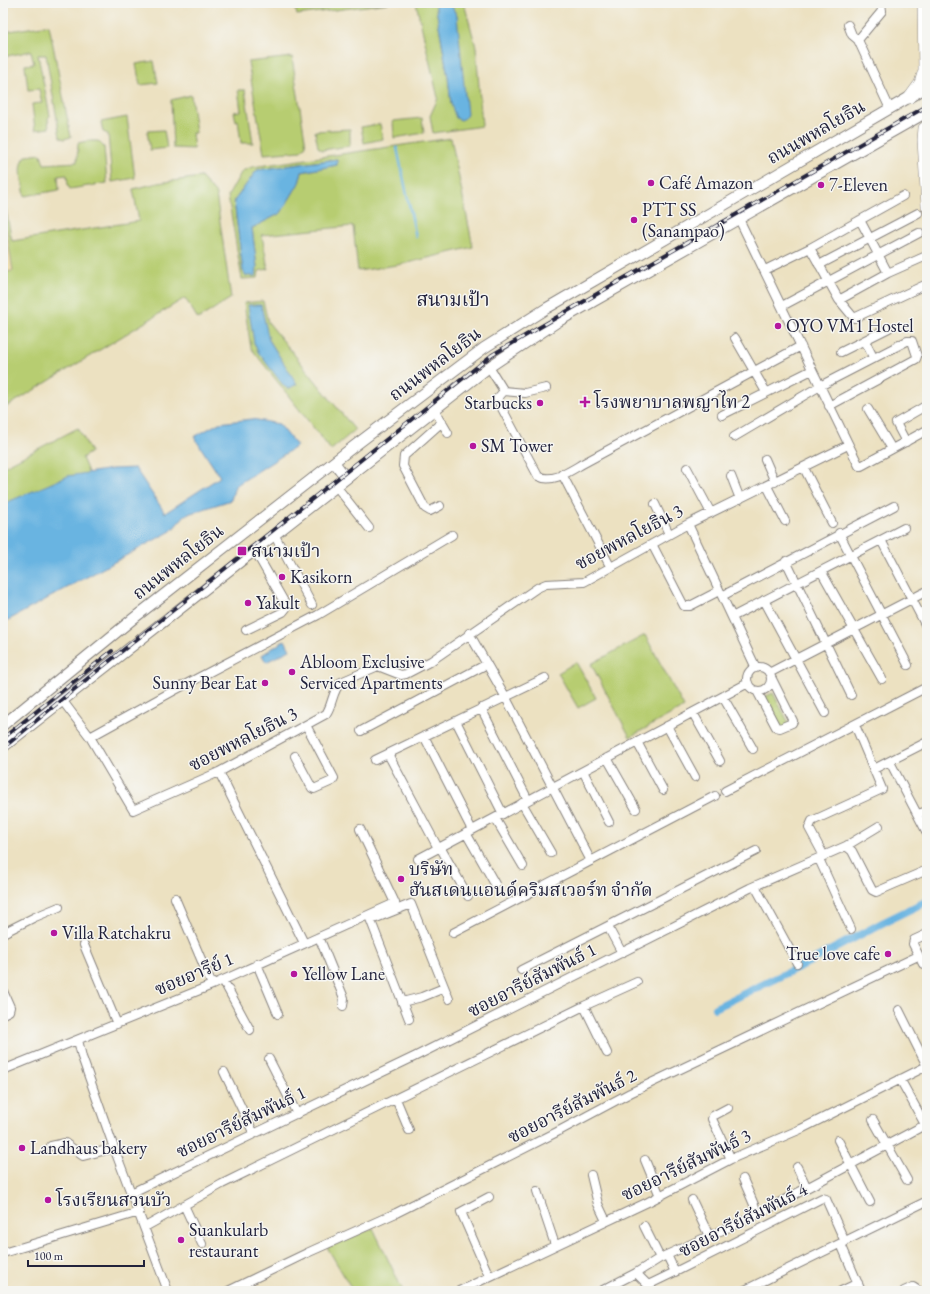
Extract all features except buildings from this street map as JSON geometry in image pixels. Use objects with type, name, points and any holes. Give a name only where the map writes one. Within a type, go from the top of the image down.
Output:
[{"type":"highway","points":[[909,98],[920,83],[924,70],[926,20],[923,3]]},
{"type":"highway","points":[[923,209],[923,140],[925,132]]},
{"type":"main road","name":"ถนนพหลโยธิน","points":[[3,725],[134,618],[334,462],[489,345],[548,308],[927,87]]},
{"type":"main road","name":"ถนนพหลโยธิน","points":[[3,747],[254,549],[489,367],[557,322],[923,114]]},
{"type":"main road","points":[[649,249],[658,265]]},
{"type":"main road","points":[[334,462],[346,478]]},
{"type":"main road","points":[[51,687],[62,700]]},
{"type":"street","points":[[858,40],[882,11],[881,3]]},
{"type":"street","points":[[848,25],[852,35],[858,40],[890,109]]},
{"type":"street","points":[[923,114],[925,132]]},
{"type":"street","points":[[765,270],[810,248],[903,196]]},
{"type":"street","points":[[819,265],[923,209]]},
{"type":"street","points":[[739,219],[765,270],[856,463],[861,466],[927,430]]},
{"type":"street","points":[[860,220],[888,273]]},
{"type":"street","points":[[782,306],[920,233]]},
{"type":"street","points":[[810,248],[839,300],[854,318],[927,284]]},
{"type":"street","points":[[839,300],[888,273],[924,257]]},
{"type":"street","points":[[841,352],[889,328]]},
{"type":"street","points":[[735,338],[766,392]]},
{"type":"street","points":[[734,437],[820,386],[873,357],[910,340],[917,356],[916,359],[830,406]]},
{"type":"street","points":[[865,341],[873,357]]},
{"type":"street","points":[[504,391],[498,399],[538,476],[544,479],[551,478],[562,474],[801,346]]},
{"type":"street","points":[[489,367],[504,391]]},
{"type":"street","points":[[722,415],[812,370]]},
{"type":"street","points":[[504,391],[525,393],[546,388]]},
{"type":"street","points":[[906,442],[896,423],[927,405]]},
{"type":"street","points":[[434,409],[448,433]]},
{"type":"street","points":[[868,409],[892,449]]},
{"type":"street","points":[[440,506],[430,511],[425,508],[403,466],[404,456],[442,422]]},
{"type":"street","name":"ซอยพหลโยธิน 3","points":[[62,700],[90,738],[133,810],[219,772],[326,714],[329,710],[337,686],[341,682],[378,666],[401,675],[406,674],[431,661],[469,633],[537,588],[546,584],[584,582],[610,566],[688,524],[848,445]]},
{"type":"street","points":[[765,459],[771,484],[785,521]]},
{"type":"street","points":[[687,468],[710,513]]},
{"type":"street","points":[[804,468],[832,523]]},
{"type":"street","points":[[562,474],[610,566]]},
{"type":"street","points":[[731,476],[740,499]]},
{"type":"street","points":[[336,486],[369,528]]},
{"type":"street","points":[[655,504],[669,534]]},
{"type":"street","points":[[652,544],[684,606],[690,606],[786,562],[894,506]]},
{"type":"street","points":[[688,524],[756,668]]},
{"type":"street","points":[[732,617],[904,528]]},
{"type":"street","points":[[274,534],[312,605]]},
{"type":"street","points":[[90,738],[175,690],[318,615],[452,534]]},
{"type":"street","points":[[839,534],[908,665]]},
{"type":"street","points":[[881,540],[927,628]]},
{"type":"street","points":[[246,630],[283,612],[287,607],[254,549]]},
{"type":"street","points":[[786,562],[851,695]]},
{"type":"street","points":[[821,571],[882,679]]},
{"type":"street","points":[[757,691],[768,688],[770,675],[797,658],[927,590]]},
{"type":"street","points":[[764,600],[826,713]]},
{"type":"street","points":[[469,633],[505,696],[591,861]]},
{"type":"street","points":[[361,731],[487,664]]},
{"type":"street","points":[[756,668],[763,668],[770,675],[793,721],[792,723],[780,728],[776,727],[757,691],[748,683],[750,672],[756,668]]},
{"type":"street","points":[[375,760],[545,678]]},
{"type":"street","points":[[418,858],[748,683]]},
{"type":"street","points":[[726,791],[927,687]]},
{"type":"street","points":[[723,697],[753,749]]},
{"type":"street","points":[[481,708],[525,802],[551,853]]},
{"type":"street","points":[[693,712],[720,761]]},
{"type":"street","points":[[456,720],[523,866]]},
{"type":"street","points":[[295,756],[312,788],[314,789],[332,781],[334,778],[306,725]]},
{"type":"street","points":[[851,928],[809,828],[812,821],[882,789],[855,725]]},
{"type":"street","points":[[667,726],[695,777]]},
{"type":"street","points":[[424,736],[495,884]]},
{"type":"street","points":[[637,742],[663,790]]},
{"type":"street","points":[[874,769],[927,742]]},
{"type":"street","points":[[388,754],[439,848],[468,896]]},
{"type":"street","points":[[607,758],[636,809]]},
{"type":"street","points":[[890,762],[927,833]]},
{"type":"street","points":[[583,771],[609,822]]},
{"type":"street","points":[[219,772],[304,943]]},
{"type":"street","points":[[453,933],[715,796]]},
{"type":"street","points":[[918,814],[927,811]]},
{"type":"street","name":"ซอยอารีย์สัมพันธ์ 1","points":[[132,1193],[416,1056],[755,886],[846,846],[879,826]]},
{"type":"street","name":"ซอยอารีย์ 1","points":[[3,1070],[212,985],[304,943],[370,918],[395,903],[360,829]]},
{"type":"street","points":[[846,846],[852,850],[872,890],[876,892],[927,870]]},
{"type":"street","points":[[521,970],[756,851]]},
{"type":"street","points":[[755,886],[797,963]]},
{"type":"street","points":[[175,898],[212,985]]},
{"type":"street","points":[[380,913],[411,904],[449,999]]},
{"type":"street","points":[[3,933],[59,907]]},
{"type":"street","points":[[370,918],[409,1019]]},
{"type":"street","points":[[608,926],[622,953]]},
{"type":"street","points":[[927,934],[913,942],[918,956],[923,964],[927,965]]},
{"type":"street","points":[[319,937],[344,998],[343,1006]]},
{"type":"street","points":[[84,945],[117,1024]]},
{"type":"street","name":"ซอยอารีย์สัมพันธ์ 2","points":[[228,1291],[396,1213],[557,1132],[630,1093],[918,956]]},
{"type":"street","points":[[258,964],[278,1014]]},
{"type":"street","points":[[223,980],[250,1030]]},
{"type":"street","points":[[145,1227],[222,1184],[584,1006],[637,982]]},
{"type":"street","points":[[402,1002],[422,997],[444,988]]},
{"type":"street","points":[[3,991],[10,1007],[9,1011],[3,1014]]},
{"type":"street","points":[[584,1006],[607,1053]]},
{"type":"street","points":[[899,1010],[927,1066]]},
{"type":"street","points":[[78,1040],[82,1057],[114,1148],[140,1212],[168,1291]]},
{"type":"street","points":[[269,1059],[297,1114]]},
{"type":"street","name":"ซอยอารีย์สัมพันธ์ 3","points":[[459,1291],[660,1196],[731,1159],[802,1129],[927,1066]]},
{"type":"street","points":[[224,1072],[254,1134]]},
{"type":"street","points":[[601,1291],[663,1257],[758,1214],[923,1128],[923,1113],[900,1079]]},
{"type":"street","points":[[396,1099],[409,1130]]},
{"type":"street","points":[[728,1108],[713,1116],[712,1119],[731,1159]]},
{"type":"street","points":[[873,1120],[907,1180]]},
{"type":"street","points":[[838,1140],[850,1166],[870,1202]]},
{"type":"street","points":[[51,1146],[66,1143],[83,1156],[114,1148]]},
{"type":"street","points":[[645,1160],[660,1196]]},
{"type":"street","points":[[798,1167],[807,1188]]},
{"type":"street","points":[[591,1175],[598,1204],[606,1222]]},
{"type":"street","points":[[743,1179],[758,1214]]},
{"type":"street","points":[[538,1191],[555,1245]]},
{"type":"street","points":[[489,1197],[461,1212],[489,1276]]},
{"type":"street","name":"ซอยอารีย์สัมพันธ์ 4","points":[[636,1273],[648,1285],[822,1198],[826,1199],[843,1243]]},
{"type":"street","points":[[692,1200],[709,1236]]},
{"type":"street","points":[[743,1291],[843,1243],[927,1200]]},
{"type":"street","points":[[184,1205],[202,1244]]},
{"type":"street","points":[[3,1253],[140,1212]]},
{"type":"street","name":"ซอยอารีย์สัมพันธ์ 4","points":[[644,1226],[663,1257],[675,1272]]},
{"type":"street","points":[[843,1243],[861,1291]]},
{"type":"street","points":[[841,1291],[858,1283]]},
{"type":"street","points":[[904,1291],[913,1286],[919,1291]]},
{"type":"green space","points":[[294,3],[389,3],[297,15]]},
{"type":"green space","points":[[416,3],[435,3],[448,77],[451,104],[457,16],[450,3],[464,3],[476,47],[482,126],[433,133],[430,116],[438,98]]},
{"type":"green space","points":[[49,25],[71,137],[64,139],[60,137],[46,55],[38,55],[50,116],[48,118],[49,128],[35,130],[32,104],[42,103],[39,89],[28,90],[25,65],[34,64],[31,51],[3,57],[3,32]]},
{"type":"green space","points":[[292,57],[306,146],[301,151],[264,154],[248,62]]},
{"type":"green space","points":[[154,61],[158,83],[140,85],[136,64]]},
{"type":"green space","points":[[238,90],[245,90],[253,143],[241,143],[238,120],[236,121],[234,112],[241,111]]},
{"type":"green space","points":[[191,95],[196,133],[192,133],[194,149],[173,148],[171,100]]},
{"type":"green space","points":[[127,117],[135,178],[112,182],[108,134],[103,132],[101,122]]},
{"type":"green space","points":[[422,118],[424,133],[394,138],[393,121]]},
{"type":"green space","points":[[380,124],[383,139],[364,143],[361,127]]},
{"type":"green space","points":[[350,129],[350,146],[322,150],[318,147],[315,131]]},
{"type":"green space","points":[[164,130],[167,148],[150,150],[147,131]]},
{"type":"green space","points":[[451,138],[473,247],[403,264],[358,271],[353,226],[262,235],[268,269],[259,271],[258,278],[242,279],[228,196],[242,171],[252,167]],"holes":[[[337,159],[337,165],[302,172],[299,183],[281,213],[252,228],[257,267],[243,271],[234,201],[257,170]]]},
{"type":"green space","points":[[98,141],[104,147],[107,183],[70,189],[68,186],[67,175],[58,176],[59,190],[25,196],[21,170],[23,160],[26,156],[41,154],[44,164],[77,162],[78,143]]},
{"type":"green space","points":[[201,177],[216,194],[231,298],[198,319],[185,298],[3,409],[3,206],[5,206],[12,241],[139,221],[133,189],[158,183]]},
{"type":"green space","points":[[263,301],[268,322],[355,430],[331,450],[251,348],[244,303]],"holes":[[[248,305],[296,384],[284,386]]]},
{"type":"green space","points":[[78,428],[91,452],[82,458],[89,474],[3,504],[3,467]]},
{"type":"green space","points":[[645,635],[684,707],[630,737],[591,664]]},
{"type":"green space","points":[[576,662],[596,698],[578,708],[558,673]]},
{"type":"green space","points":[[773,693],[790,725],[780,730],[762,698]]},
{"type":"green space","points":[[373,1228],[403,1291],[353,1291],[327,1247]]},
{"type":"sand","points":[[5,221],[13,271],[3,272],[3,222]]},
{"type":"water","points":[[435,3],[450,3],[457,16],[467,114],[465,118],[461,120],[456,118],[451,104],[448,77]]},
{"type":"water","points":[[337,159],[337,165],[302,172],[299,183],[281,213],[252,228],[257,267],[256,276],[246,276],[243,271],[234,201],[257,170]]},
{"type":"water","points":[[248,305],[261,305],[269,340],[297,384],[288,389],[284,386],[258,352],[254,343]]},
{"type":"water","points":[[252,419],[279,424],[297,446],[235,486],[231,500],[185,515],[171,531],[3,623],[3,504],[68,476],[112,469],[135,468],[165,513],[220,477],[194,437],[219,423]]},
{"type":"water","points":[[285,640],[290,650],[266,662],[262,655]]},
{"type":"waterway","points":[[397,148],[416,237]]},
{"type":"waterway","points":[[715,1008],[811,961],[927,901]]},
{"type":"railway","points":[[3,748],[492,355],[927,106]]},
{"type":"railway","points":[[3,738],[112,651]]},
{"type":"place","name":"Café Amazon","points":[[651,183]]},
{"type":"place","name":"7-Eleven","points":[[821,185]]},
{"type":"place","name":"PTT SS (Sanampao)","points":[[634,220]]},
{"type":"place","name":"OYO VM1 Hostel","points":[[778,326]]},
{"type":"place","name":"โรงพยาบาลพญาไท 2","points":[[585,402]]},
{"type":"place","name":"Starbucks","points":[[540,403]]},
{"type":"place","name":"SM Tower","points":[[473,446]]},
{"type":"place","name":"สนามเป้า","points":[[242,551]]},
{"type":"place","name":"Kasikorn","points":[[282,577]]},
{"type":"place","name":"Yakult","points":[[248,603]]},
{"type":"place","name":"Abloom Exclusive Serviced Apartments","points":[[292,672]]},
{"type":"place","name":"Sunny Bear Eat","points":[[265,683]]},
{"type":"place","name":"บริษัท ฮันสเดนแอนด์คริมสเวอร์ท จำกัด","points":[[401,879]]},
{"type":"place","name":"Villa Ratchakru","points":[[54,933]]},
{"type":"place","name":"True love cafe","points":[[888,954]]},
{"type":"place","name":"Yellow Lane","points":[[294,974]]},
{"type":"place","name":"Landhaus bakery","points":[[22,1148]]},
{"type":"place","name":"โรงเรียนสวนบัว","points":[[48,1200]]},
{"type":"place","name":"Suankularb restaurant","points":[[181,1240]]},
{"type":"district","name":"สนามเป้า","points":[[453,299]]}]
